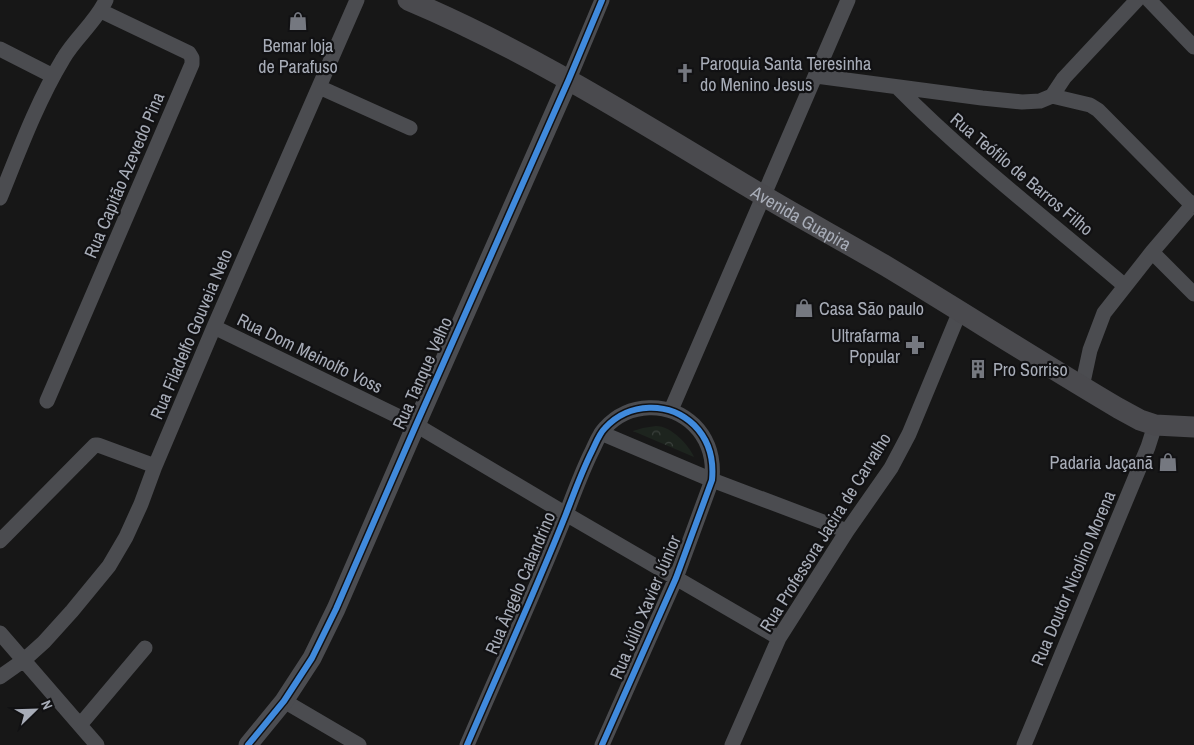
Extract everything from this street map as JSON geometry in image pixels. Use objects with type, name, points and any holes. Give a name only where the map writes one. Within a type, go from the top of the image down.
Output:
[{"type":"main road","name":"Avenida Guapira","points":[[408,0],[470,29],[569,80],[763,196],[860,251],[1082,387],[1140,420],[1155,425],[1194,427]]},
{"type":"street","name":"Rua Filadelfo Gouveia Neto","points":[[0,677],[24,660],[44,642],[72,611],[109,566],[126,537],[214,327],[357,0]]},
{"type":"street","name":"Rua Tanque Velho","points":[[248,745],[284,701],[312,658],[336,609],[569,80],[602,0]]},
{"type":"street","points":[[671,410],[848,0]]},
{"type":"street","points":[[816,76],[982,98],[1022,102],[1040,101],[1052,96],[1064,78],[1137,0]]},
{"type":"street","points":[[1149,0],[1194,47]]},
{"type":"street","points":[[0,198],[53,76],[65,56],[103,5]]},
{"type":"street","name":"Rua Capitão Azevedo Pina","points":[[48,401],[192,64],[189,52],[103,5]]},
{"type":"street","points":[[0,49],[53,76]]},
{"type":"street","points":[[319,87],[410,128]]},
{"type":"street","name":"Rua Teófilo de Barros Filho","points":[[897,87],[954,142],[1125,286]]},
{"type":"street","points":[[1052,96],[1090,105],[1098,110],[1193,204],[1104,313],[1090,350],[1082,387]]},
{"type":"street","points":[[1152,252],[1194,294]]},
{"type":"street","name":"Rua Professora Jacira de Carvalho","points":[[732,745],[778,638],[847,531],[891,468],[909,434],[960,311]]},
{"type":"street","name":"Rua Dom Meinolfo Voss","points":[[214,327],[416,425],[778,638]]},
{"type":"street","points":[[712,480],[712,458],[704,437],[690,421],[671,410],[651,407],[630,410],[613,420],[600,433],[712,480],[847,531]]},
{"type":"street","name":"Rua Doutor Nicolino Morena","points":[[1024,745],[1148,447],[1155,425]]},
{"type":"street","name":"Rua Ângelo Calandrino","points":[[467,745],[566,514],[581,473],[600,433]]},
{"type":"street","points":[[0,541],[95,445],[155,466]]},
{"type":"street","name":"Rua Júlio Xavier Júnior","points":[[602,745],[676,578],[712,480]]},
{"type":"street","points":[[0,633],[97,745]]},
{"type":"street","points":[[80,725],[145,648]]},
{"type":"street","points":[[284,701],[359,745]]},
{"type":"green space","points":[[656,426],[673,432],[688,447],[694,457],[633,431]]},
{"type":"cycle path","points":[[248,745],[284,701],[312,658],[336,609],[602,0]]},
{"type":"cycle path","points":[[467,745],[599,436],[615,419],[626,413],[637,409],[661,409],[684,417],[699,431],[707,443],[711,457],[712,480],[676,578],[602,745]]},
{"type":"place","name":"Bemar loja de Parafuso","points":[[298,21]]},
{"type":"place","name":"Paroquia Santa Teresinha do Menino Jesus","points":[[685,73]]},
{"type":"place","name":"Casa São paulo","points":[[804,308]]},
{"type":"place","name":"Ultrafarma Popular","points":[[915,345]]},
{"type":"place","name":"Pro Sorriso","points":[[978,369]]},
{"type":"place","name":"Padaria Jaçanã","points":[[1168,462]]}]
